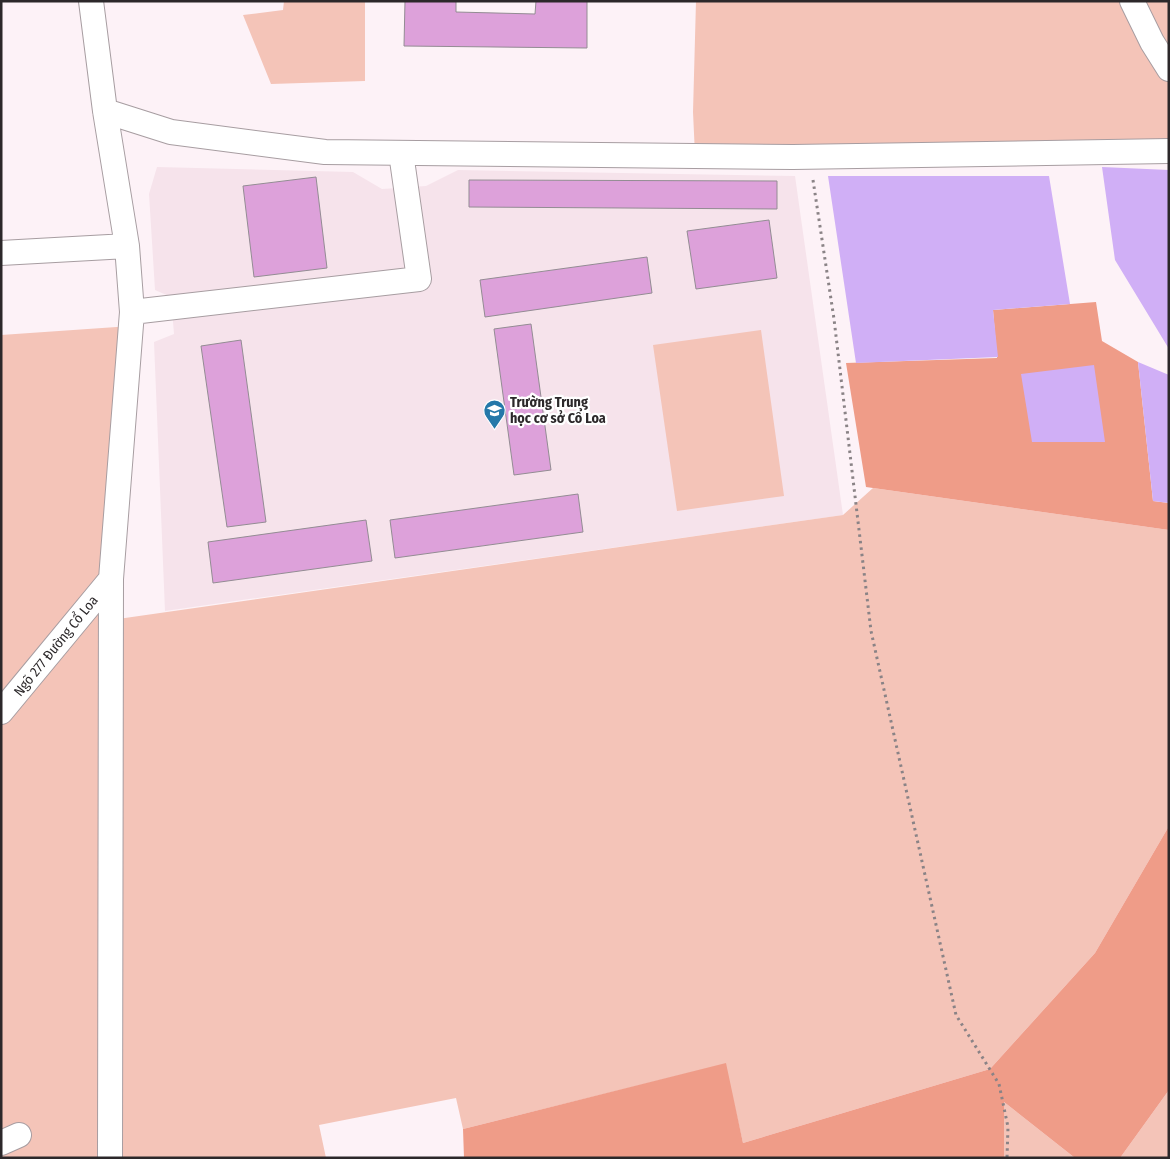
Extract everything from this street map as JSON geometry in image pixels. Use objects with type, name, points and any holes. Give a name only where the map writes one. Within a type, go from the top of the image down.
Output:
[{"type":"street","points":[[91,1],[105,111],[128,246],[132,312],[111,580],[110,1158]]},
{"type":"street","points":[[1132,1],[1152,42],[1169,69]]},
{"type":"street","points":[[105,111],[171,132],[326,152],[810,156],[1169,151]]},
{"type":"street","points":[[132,312],[419,279],[401,153]]},
{"type":"street","points":[[1,253],[128,246]]},
{"type":"street","name":"Ngõ 277 Đường Cổ Loa","points":[[1,712],[111,580]]},
{"type":"path","points":[[810,156],[834,319],[871,631],[956,1015],[999,1084],[1008,1128],[1007,1158]]},
{"type":"shaded area","points":[[284,1],[365,1],[365,81],[271,84],[243,15],[283,10]]},
{"type":"shaded area","points":[[696,1],[1169,1],[1169,150],[695,155],[693,112]]},
{"type":"shaded area","name":"Trường Trung học cơ sở Cổ Loa","points":[[157,167],[353,172],[382,189],[426,186],[458,170],[795,176],[843,515],[165,611],[154,342],[174,334],[171,297],[155,290],[149,194]]},
{"type":"shaded area","points":[[1102,167],[1169,170],[1169,349],[1115,260]]},
{"type":"shaded area","points":[[828,176],[1049,176],[1070,304],[993,310],[998,357],[856,363]]},
{"type":"shaded area","points":[[1096,302],[1102,341],[1138,362],[1153,501],[1169,503],[1169,530],[866,487],[846,363],[997,358],[993,310]]},
{"type":"shaded area","points":[[131,326],[111,620],[843,515],[873,488],[1169,530],[1169,826],[1095,953],[990,1069],[743,1143],[725,1064],[463,1129],[456,1098],[319,1125],[326,1158],[1,1158],[1,335]]},
{"type":"shaded area","points":[[761,330],[784,496],[677,511],[653,345]]},
{"type":"shaded area","points":[[1138,362],[1169,375],[1169,503],[1153,501]]},
{"type":"shaded area","points":[[1094,365],[1105,442],[1032,442],[1021,374]]},
{"type":"shaded area","points":[[1169,826],[1169,1090],[1120,1158],[1075,1158],[1004,1102],[1004,1158],[464,1158],[463,1129],[726,1063],[743,1143],[990,1069],[1095,953]]},
{"type":"shaded area","points":[[1169,1090],[1169,1158],[1120,1158]]},
{"type":"shaded area","points":[[1004,1102],[1075,1158],[1002,1158]]},
{"type":"building","points":[[405,1],[456,1],[456,12],[535,14],[536,1],[587,1],[587,48],[404,46]]},
{"type":"building","points":[[316,177],[327,268],[254,277],[243,186]]},
{"type":"building","points":[[469,180],[777,181],[777,209],[469,207]]},
{"type":"building","points":[[769,220],[777,278],[696,289],[687,231]]},
{"type":"building","points":[[647,257],[652,293],[485,317],[480,280]]},
{"type":"building","points":[[531,324],[551,470],[514,475],[494,329]]},
{"type":"building","points":[[241,340],[266,522],[227,527],[201,346]]},
{"type":"building","points":[[578,494],[583,532],[395,558],[390,520]]},
{"type":"building","points":[[366,520],[372,561],[213,583],[208,542]]},
{"type":"place","name":"Trường Trung học cơ sở Cổ Loa","points":[[494,429]]}]
